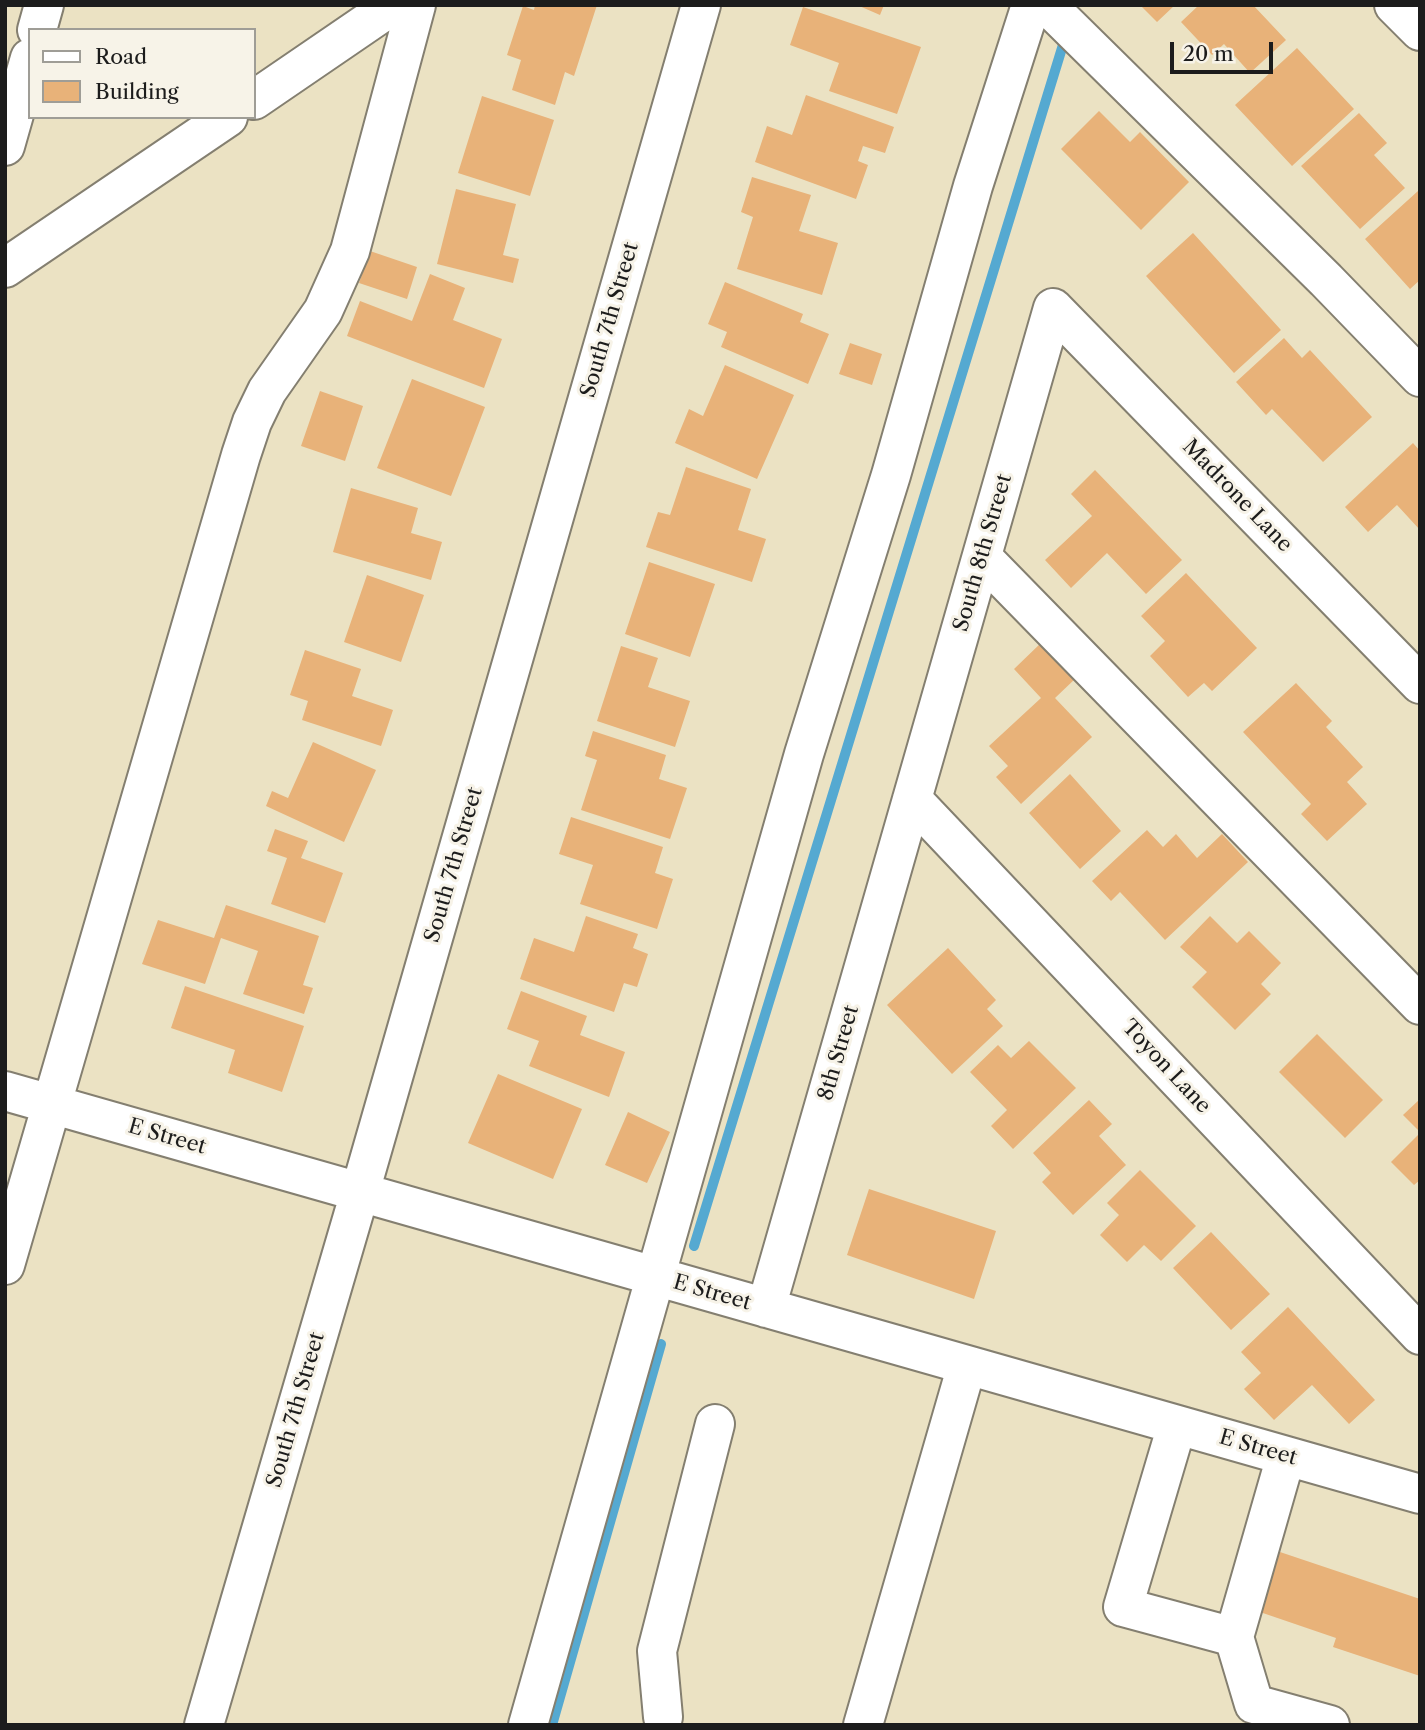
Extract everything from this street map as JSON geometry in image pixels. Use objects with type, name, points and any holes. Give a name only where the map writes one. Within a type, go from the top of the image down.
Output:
[{"type":"street","points":[[38,28],[44,5]]},
{"type":"street","points":[[256,99],[393,5]]},
{"type":"street","points":[[5,1265],[252,422],[272,382],[323,311],[346,261],[416,5]]},
{"type":"street","name":"South 7th Street","points":[[204,1725],[701,5]]},
{"type":"street","points":[[528,1725],[804,754],[891,475],[973,186],[1031,5]]},
{"type":"street","points":[[1047,5],[1326,280],[1420,377]]},
{"type":"street","points":[[1394,5],[1420,31]]},
{"type":"street","points":[[5,146],[28,65]]},
{"type":"street","points":[[5,268],[225,119]]},
{"type":"street","name":"South 8th Street","points":[[912,799],[1053,308]]},
{"type":"street","name":"Madrone Lane","points":[[1053,308],[1420,684]]},
{"type":"street","points":[[982,557],[1420,1005]]},
{"type":"street","name":"8th Street","points":[[766,1308],[912,799]]},
{"type":"street","name":"Toyon Lane","points":[[912,799],[1420,1335]]},
{"type":"street","name":"E Street","points":[[5,1091],[1420,1494]]},
{"type":"street","points":[[863,1725],[967,1365]]},
{"type":"street","points":[[671,1722],[657,1651],[715,1424]]},
{"type":"street","points":[[1177,1425],[1123,1607],[1234,1637]]},
{"type":"street","points":[[1286,1456],[1234,1637],[1254,1704],[1330,1725]]},
{"type":"building","points":[[535,5],[597,5],[574,76],[565,72],[555,105],[512,90],[521,60],[507,55],[523,6],[534,10]]},
{"type":"building","points":[[857,5],[884,5],[880,15]]},
{"type":"building","points":[[1140,5],[1175,5],[1157,22]]},
{"type":"building","points":[[1199,5],[1253,5],[1286,40],[1250,73],[1224,44],[1212,55],[1181,22]]},
{"type":"building","points":[[803,7],[921,47],[897,114],[829,91],[839,63],[790,45]]},
{"type":"building","points":[[1297,48],[1354,109],[1292,166],[1235,105]]},
{"type":"building","points":[[806,95],[894,127],[885,153],[863,146],[858,161],[868,165],[856,199],[755,162],[767,126],[792,135]]},
{"type":"building","points":[[482,96],[554,120],[530,196],[458,173]]},
{"type":"building","points":[[1099,111],[1130,142],[1140,132],[1189,182],[1141,230],[1061,149]]},
{"type":"building","points":[[1359,113],[1387,143],[1374,155],[1405,188],[1360,229],[1301,166]]},
{"type":"building","points":[[752,177],[811,195],[799,231],[838,243],[822,295],[737,269],[753,217],[741,212]]},
{"type":"building","points":[[456,189],[516,204],[503,255],[519,259],[513,283],[437,264]]},
{"type":"building","points":[[1418,191],[1420,280],[1410,289],[1365,239]]},
{"type":"building","points":[[1193,233],[1281,330],[1234,373],[1146,276]]},
{"type":"building","points":[[370,251],[417,267],[407,299],[359,283]]},
{"type":"building","points":[[430,274],[465,288],[453,320],[502,339],[484,388],[347,336],[360,301],[412,321]]},
{"type":"building","points":[[725,282],[803,314],[800,322],[829,334],[808,384],[721,347],[727,332],[708,324]]},
{"type":"building","points":[[1284,338],[1302,358],[1310,350],[1372,417],[1323,462],[1272,409],[1266,415],[1236,382]]},
{"type":"building","points":[[850,343],[882,354],[872,385],[839,374]]},
{"type":"building","points":[[725,365],[794,395],[757,479],[675,443],[689,409],[703,416]]},
{"type":"building","points":[[412,379],[485,407],[451,496],[377,468]]},
{"type":"building","points":[[320,391],[363,406],[345,461],[301,446]]},
{"type":"building","points":[[1413,443],[1420,451],[1420,530],[1397,505],[1368,532],[1345,507]]},
{"type":"building","points":[[686,467],[751,489],[738,530],[766,539],[752,582],[646,547],[658,512],[670,515]]},
{"type":"building","points":[[1095,470],[1182,560],[1146,594],[1107,553],[1071,588],[1045,560],[1092,516],[1071,494]]},
{"type":"building","points":[[351,488],[418,508],[411,533],[442,542],[431,580],[333,552]]},
{"type":"building","points":[[649,562],[715,584],[690,657],[625,634]]},
{"type":"building","points":[[1186,573],[1257,648],[1212,691],[1204,683],[1188,697],[1150,656],[1165,641],[1141,616]]},
{"type":"building","points":[[367,575],[424,595],[401,662],[344,642]]},
{"type":"building","points":[[1042,642],[1076,678],[1055,698],[1092,737],[1021,804],[996,777],[1008,766],[989,746],[1041,698],[1014,669]]},
{"type":"building","points":[[621,646],[658,658],[648,687],[690,701],[675,747],[597,721]]},
{"type":"building","points":[[305,650],[361,669],[352,696],[393,710],[381,746],[302,720],[308,701],[290,695]]},
{"type":"building","points":[[1296,683],[1332,721],[1326,727],[1363,767],[1347,782],[1367,804],[1327,841],[1301,814],[1311,804],[1243,732]]},
{"type":"building","points":[[593,731],[666,755],[659,779],[687,788],[670,839],[581,810],[597,760],[585,756]]},
{"type":"building","points":[[313,742],[376,770],[344,842],[266,806],[272,791],[288,798]]},
{"type":"building","points":[[1070,774],[1121,831],[1080,869],[1029,813]]},
{"type":"building","points":[[571,817],[663,847],[655,873],[673,879],[657,929],[580,904],[593,865],[559,854]]},
{"type":"building","points":[[275,829],[308,841],[301,858],[343,873],[325,923],[271,904],[287,858],[267,851]]},
{"type":"building","points":[[1147,830],[1163,847],[1176,834],[1197,858],[1222,834],[1248,862],[1165,940],[1120,892],[1111,901],[1092,881]]},
{"type":"building","points":[[226,905],[319,936],[303,985],[313,988],[304,1014],[243,994],[258,951],[221,938],[205,984],[142,964],[158,920],[214,938]]},
{"type":"building","points":[[586,916],[638,934],[633,948],[648,954],[637,987],[624,983],[614,1012],[520,979],[534,938],[574,952]]},
{"type":"building","points":[[1210,916],[1237,943],[1249,931],[1281,963],[1261,984],[1271,994],[1235,1030],[1192,987],[1207,972],[1180,947]]},
{"type":"building","points":[[948,948],[996,1000],[987,1009],[1003,1026],[952,1074],[887,1005]]},
{"type":"building","points":[[185,986],[304,1026],[282,1092],[228,1073],[235,1050],[171,1028]]},
{"type":"building","points":[[521,991],[587,1016],[580,1035],[625,1052],[609,1097],[529,1066],[539,1041],[507,1029]]},
{"type":"building","points":[[1317,1034],[1383,1100],[1345,1138],[1279,1072]]},
{"type":"building","points":[[1029,1041],[1076,1088],[1013,1149],[991,1126],[1007,1110],[970,1072],[998,1045],[1011,1058]]},
{"type":"building","points":[[498,1074],[582,1109],[553,1179],[468,1143]]},
{"type":"building","points":[[1420,1099],[1420,1132],[1403,1115]]},
{"type":"building","points":[[1089,1100],[1112,1124],[1099,1136],[1126,1165],[1073,1215],[1042,1182],[1051,1173],[1033,1153]]},
{"type":"building","points":[[628,1112],[670,1132],[647,1183],[605,1165]]},
{"type":"building","points":[[1420,1133],[1420,1180],[1414,1185],[1391,1162]]},
{"type":"building","points":[[1140,1170],[1196,1226],[1161,1261],[1144,1245],[1127,1262],[1100,1235],[1119,1215],[1107,1203]]},
{"type":"building","points":[[869,1189],[996,1231],[974,1299],[847,1255]]},
{"type":"building","points":[[1211,1232],[1270,1294],[1231,1330],[1173,1268]]},
{"type":"building","points":[[1288,1307],[1375,1400],[1349,1424],[1312,1385],[1274,1420],[1244,1389],[1261,1373],[1241,1352]]},
{"type":"building","points":[[1277,1551],[1420,1599],[1420,1676],[1333,1647],[1336,1638],[1257,1611]]},
{"type":"waterway","points":[[694,1246],[1066,35]]},
{"type":"waterway","points":[[552,1725],[661,1344]]}]
